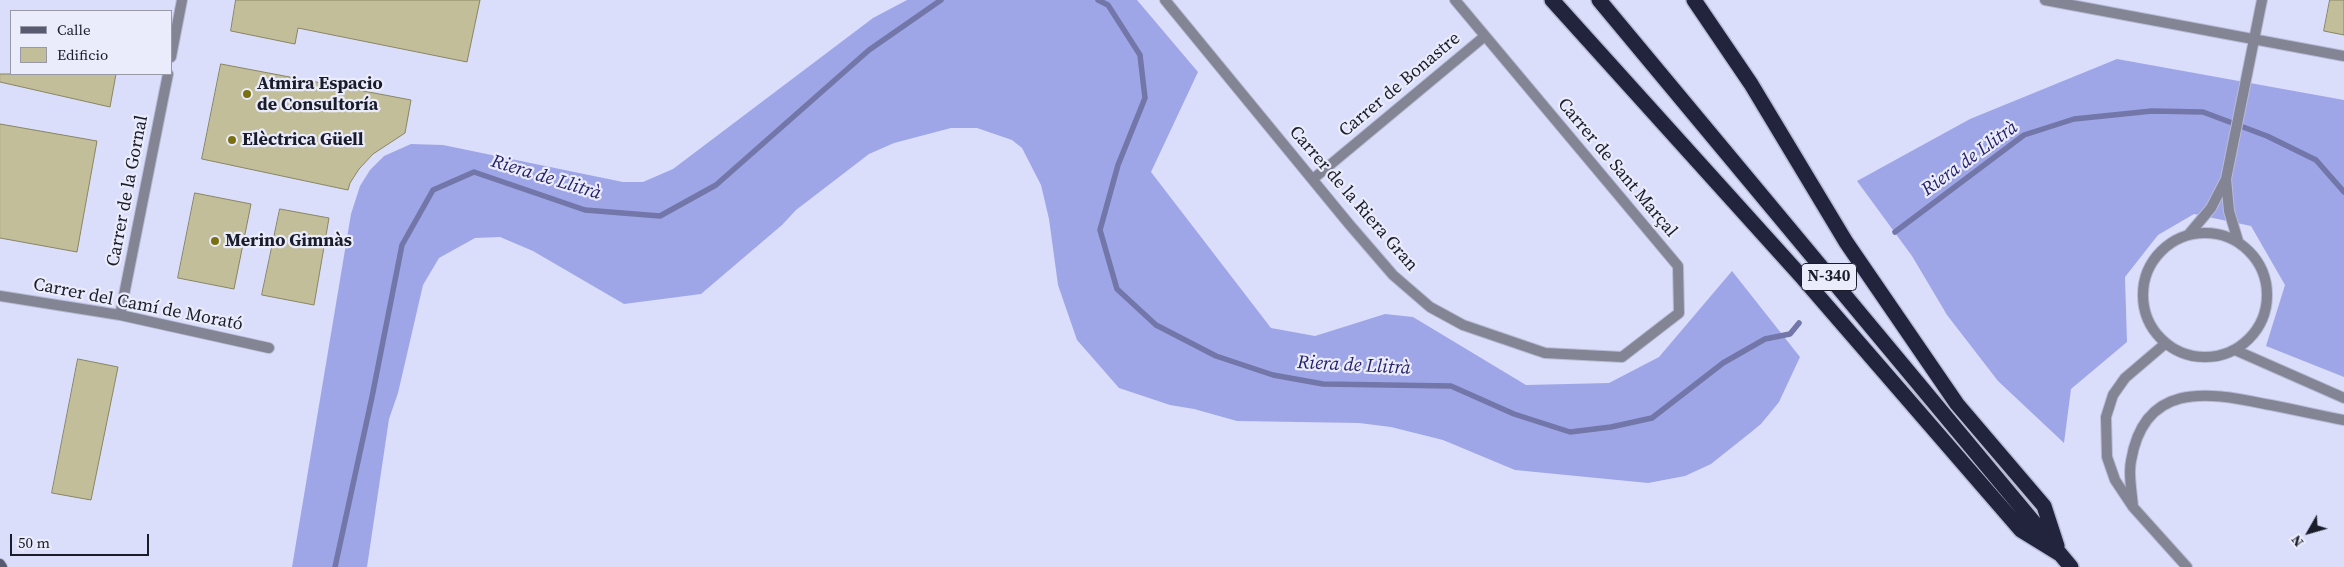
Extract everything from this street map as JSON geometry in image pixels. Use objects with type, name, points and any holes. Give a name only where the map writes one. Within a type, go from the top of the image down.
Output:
[{"type":"highway","points":[[1552,0],[1801,276],[2020,530],[2060,554]]},
{"type":"highway","name":"N-340","points":[[1599,0],[2072,567]]},
{"type":"highway","points":[[1694,0],[1751,84],[1846,242],[1957,404],[2044,506],[2060,554]]},
{"type":"street","points":[[172,52],[182,0]]},
{"type":"street","name":"Carrer de la Riera Gran","points":[[1165,0],[1393,275],[1430,307],[1463,326],[1546,353],[1622,357]]},
{"type":"street","name":"Carrer de Sant Marçal","points":[[1455,0],[1678,266],[1679,313],[1622,357]]},
{"type":"street","points":[[2045,0],[2344,56]]},
{"type":"street","points":[[2189,234],[2210,208],[2226,179],[2234,152],[2262,0]]},
{"type":"street","name":"Carrer de Bonastre","points":[[1313,179],[1485,36]]},
{"type":"street","name":"Carrer de la Gornal","points":[[120,315],[168,75]]},
{"type":"street","points":[[2226,179],[2229,211],[2238,241]]},
{"type":"street","points":[[2205,232],[2222,234],[2238,241],[2260,265],[2266,280],[2268,296],[2265,313],[2259,328],[2235,350],[2218,356],[2199,357],[2182,353],[2166,343],[2153,329],[2144,311],[2142,291],[2146,272],[2156,255],[2171,242],[2189,234],[2205,232]]},
{"type":"street","name":"Carrer del Camí de Morató","points":[[0,296],[120,315],[269,348]]},
{"type":"street","points":[[2166,343],[2125,378],[2113,395],[2106,417],[2107,457],[2115,480],[2133,507],[2187,567]]},
{"type":"street","points":[[2235,350],[2344,398]]},
{"type":"street","points":[[2133,507],[2130,463],[2138,433],[2154,412],[2175,399],[2204,394],[2228,396],[2344,420]]},
{"type":"shaded area","points":[[907,0],[1137,0],[1198,72],[1151,172],[1271,328],[1315,336],[1385,314],[1413,317],[1526,385],[1609,383],[1659,357],[1732,271],[1800,357],[1779,402],[1761,424],[1711,464],[1685,476],[1648,483],[1515,470],[1443,440],[1391,427],[1359,423],[1237,421],[1194,409],[1170,405],[1119,388],[1077,340],[1058,285],[1049,219],[1041,185],[1022,148],[1012,140],[977,128],[951,128],[894,143],[869,154],[796,210],[782,225],[701,294],[624,304],[533,251],[500,237],[475,238],[439,258],[423,285],[398,393],[389,419],[367,567],[292,567],[351,214],[360,186],[370,170],[384,156],[411,144],[443,145],[623,182],[643,182],[673,169],[873,18]]},
{"type":"shaded area","points":[[2117,59],[2344,100],[2344,377],[2266,346],[2285,285],[2251,226],[2194,214],[2158,235],[2125,277],[2127,342],[2071,389],[2064,443],[1998,381],[1947,315],[1912,256],[1857,181],[1970,119]]},
{"type":"building","points":[[236,0],[480,0],[467,62],[298,28],[295,44],[231,31]]},
{"type":"building","points":[[2330,0],[2344,0],[2344,35],[2324,31]]},
{"type":"building","points":[[221,64],[411,100],[405,133],[373,154],[359,169],[348,190],[202,159]]},
{"type":"building","points":[[0,74],[116,75],[110,107],[0,82]]},
{"type":"building","points":[[0,124],[97,141],[77,252],[0,238]]},
{"type":"building","name":"Merino Gimnàs","points":[[195,193],[251,204],[234,289],[178,278]]},
{"type":"building","points":[[280,209],[329,218],[314,305],[262,295]]},
{"type":"building","points":[[78,359],[118,367],[91,500],[52,493]]},
{"type":"waterway","name":"Riera de Llitrà","points":[[335,567],[372,397],[402,245],[433,190],[474,172],[585,210],[660,216],[716,185],[869,50],[941,0]]},
{"type":"waterway","name":"Riera de Llitrà","points":[[1098,0],[1108,5],[1140,55],[1145,98],[1118,165],[1100,230],[1117,289],[1156,325],[1216,356],[1273,375],[1323,384],[1451,386],[1514,414],[1570,432],[1611,427],[1652,418],[1723,363],[1765,339],[1790,334],[1799,323]]},
{"type":"waterway","name":"Riera de Llitrà","points":[[1895,232],[2024,135],[2074,119],[2152,111],[2203,112],[2267,136],[2316,160],[2344,192]]},
{"type":"place","name":"Atmira Espacio de Consultoría","points":[[247,94]]},
{"type":"place","name":"Elèctrica Güell","points":[[232,140]]},
{"type":"place","name":"Merino Gimnàs","points":[[215,241]]}]
